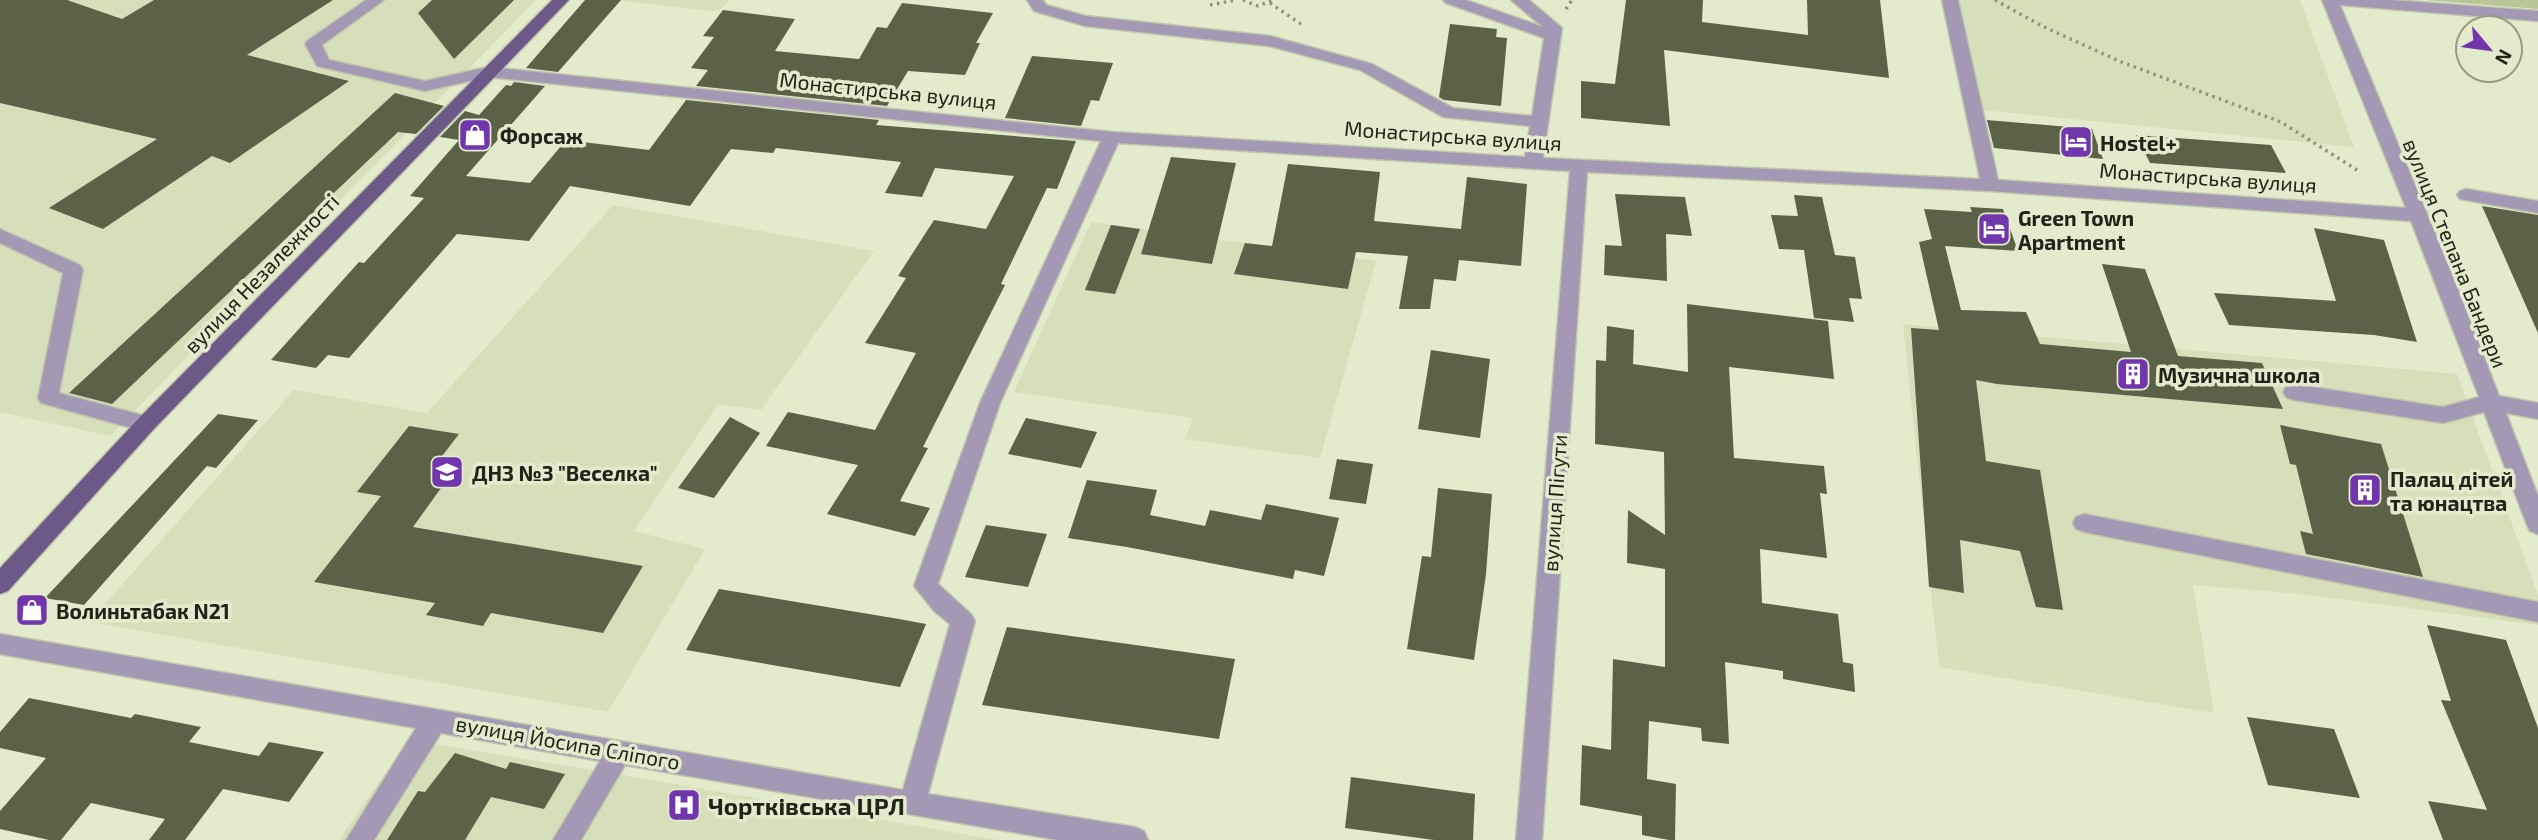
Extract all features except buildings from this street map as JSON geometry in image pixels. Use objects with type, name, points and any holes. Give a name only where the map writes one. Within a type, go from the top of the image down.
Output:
[{"type":"main road","name":"вулиця Незалежності","points":[[0,584],[146,424],[561,0]]},
{"type":"street","name":"Монастирська вулиця","points":[[376,0],[313,44],[323,63],[425,86],[488,72],[1112,136],[1579,166],[1990,185],[2417,215]]},
{"type":"street","points":[[1035,0],[1040,8],[1085,21],[1270,41],[1366,67],[1449,113],[1539,122]]},
{"type":"street","points":[[1451,0],[1553,35]]},
{"type":"street","points":[[1519,0],[1554,28],[1533,163]]},
{"type":"street","points":[[1950,0],[1990,185]]},
{"type":"street","points":[[2330,0],[2538,16]]},
{"type":"street","name":"вулиця Степана Бандери","points":[[2330,0],[2538,525]]},
{"type":"street","points":[[912,804],[962,621],[926,586],[990,403],[1112,136]]},
{"type":"street","name":"вулиця Пігути","points":[[1529,840],[1579,166]]},
{"type":"street","points":[[2466,195],[2538,207]]},
{"type":"street","points":[[0,235],[73,270],[48,398],[146,424]]},
{"type":"street","points":[[2293,392],[2443,415],[2491,402],[2538,411]]},
{"type":"street","points":[[2084,523],[2538,612]]},
{"type":"street","name":"вулиця Йосипа Сліпого","points":[[0,644],[620,751],[1055,833],[1135,840]]},
{"type":"street","points":[[359,840],[436,719]]},
{"type":"street","points":[[566,840],[620,751]]},
{"type":"path","points":[[1210,5],[1236,0]]},
{"type":"path","points":[[1242,0],[1258,6],[1273,0]]},
{"type":"path","points":[[1995,0],[2042,26],[2119,61],[2281,122],[2357,170]]},
{"type":"shaded area","points":[[0,0],[536,0],[110,436],[0,412]]},
{"type":"shaded area","points":[[615,0],[730,0],[720,10],[711,11]]},
{"type":"shaded area","points":[[1958,0],[2300,0],[2354,147],[1981,110]]},
{"type":"shaded area","points":[[2425,0],[2538,0],[2538,9]]},
{"type":"shaded area","name":"ДНЗ №3 \"Веселка\"","points":[[613,205],[874,251],[761,410],[718,404],[634,531],[705,549],[608,712],[89,622],[294,390],[427,413]]},
{"type":"shaded area","points":[[1091,222],[1376,261],[1320,458],[1185,439],[1193,418],[1014,392]]},
{"type":"shaded area","points":[[1903,324],[2457,374],[2538,595],[2538,625],[2300,594],[2193,585],[2214,713],[1939,667]]},
{"type":"shaded area","points":[[408,740],[593,770],[998,840],[339,840]]},
{"type":"place","name":"Форсаж","points":[[475,135]]},
{"type":"place","name":"Hostel+","points":[[2076,142]]},
{"type":"place","name":"Green Town Apartment","points":[[1994,229]]},
{"type":"place","name":"Музична школа","points":[[2133,374]]},
{"type":"place","name":"ДНЗ №3 \"Веселка\"","points":[[447,472]]},
{"type":"place","name":"Палац дітей та юнацтва","points":[[2365,490]]},
{"type":"place","name":"Волиньтабак N21","points":[[32,610]]},
{"type":"place","name":"Чортківська ЦРЛ","points":[[684,805]]}]
